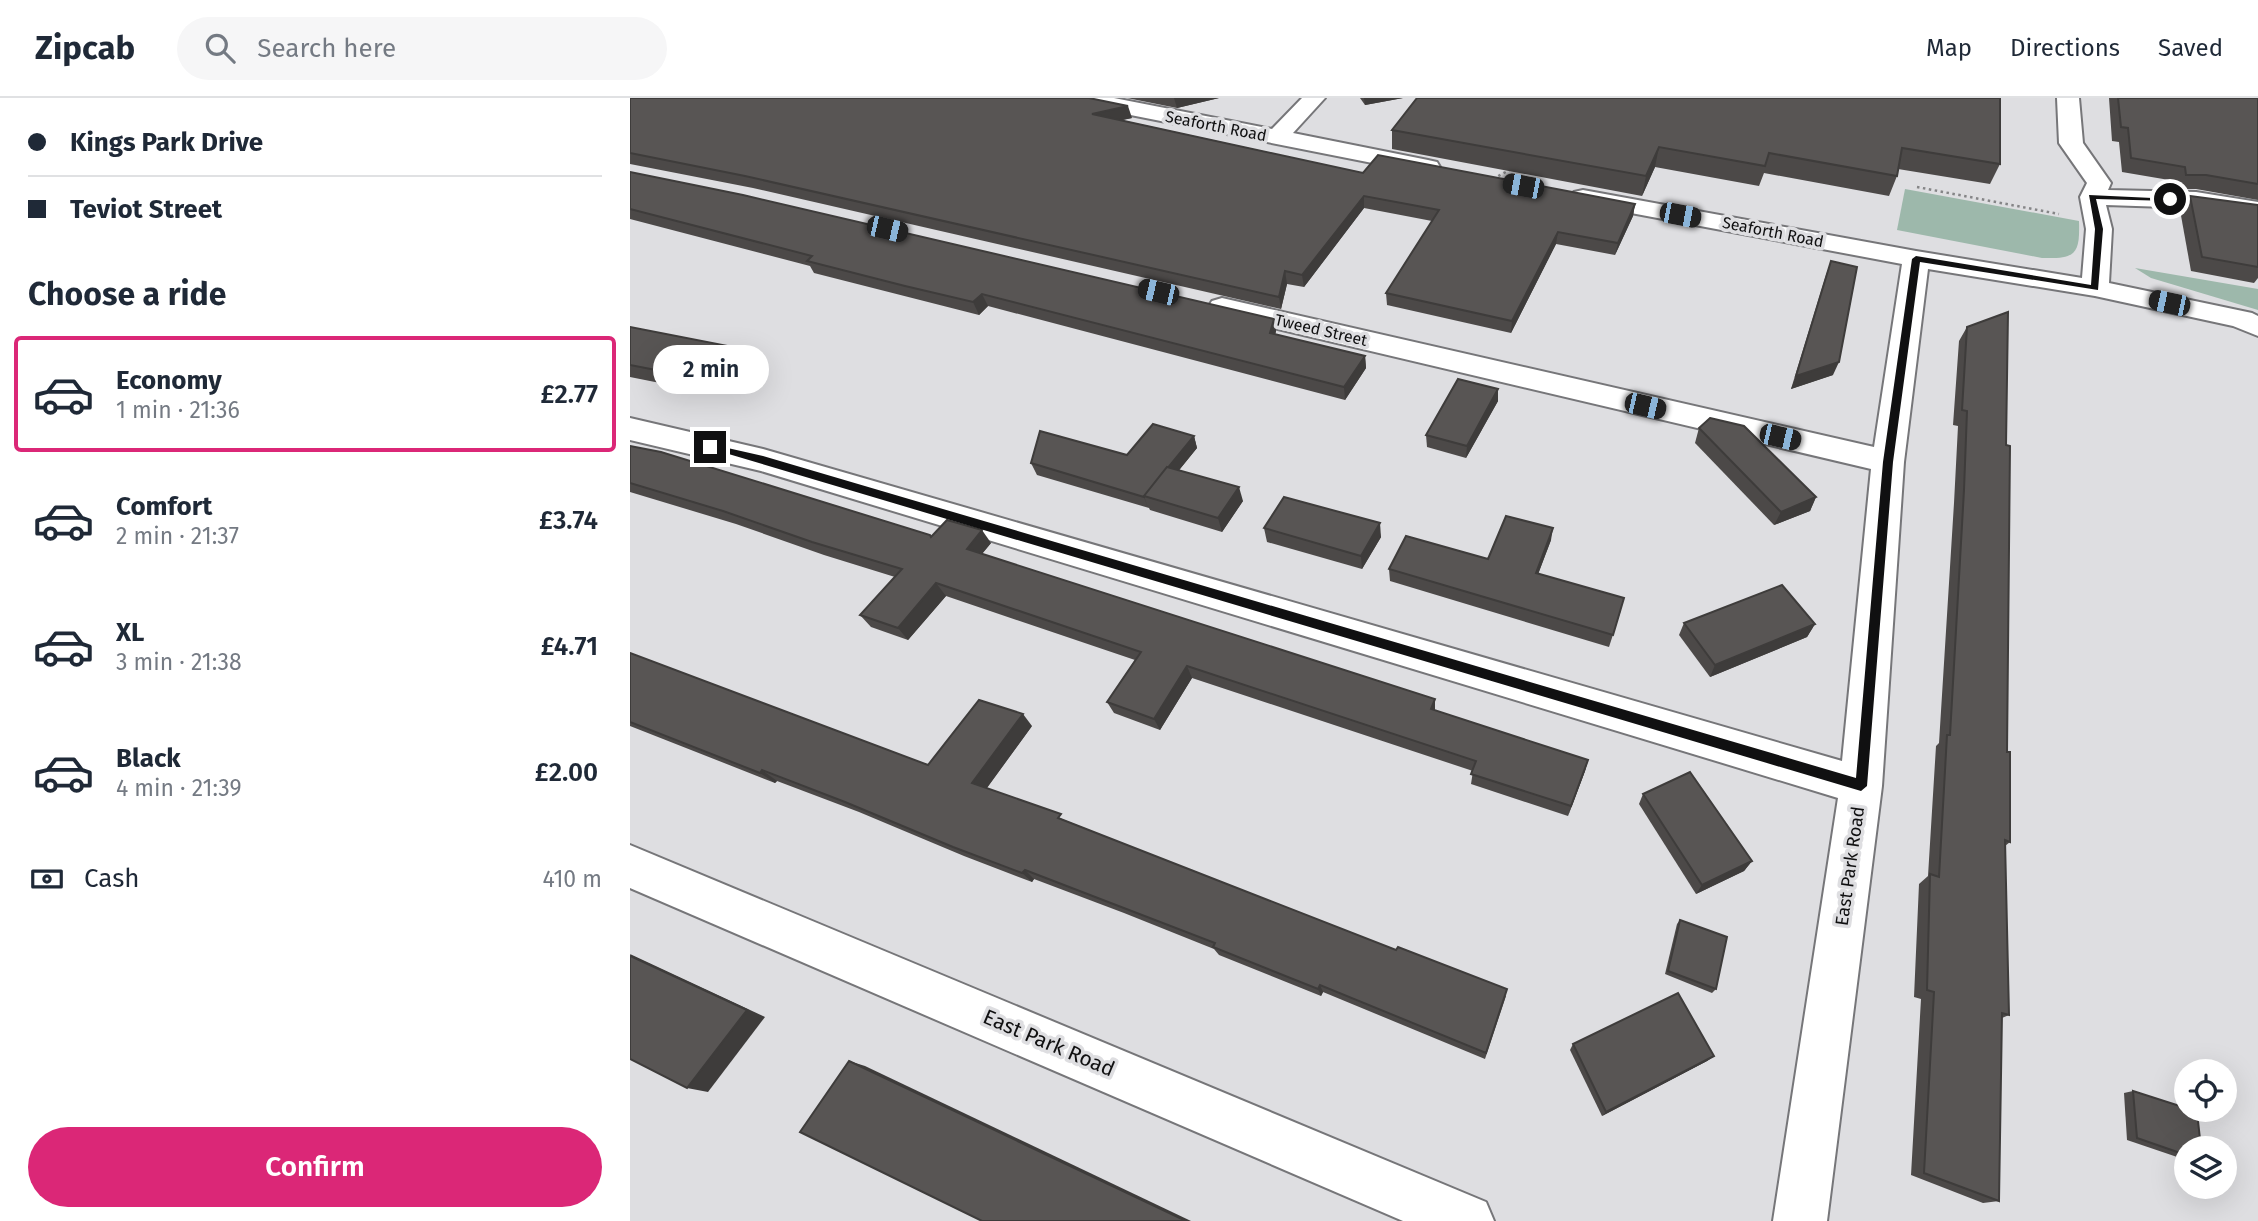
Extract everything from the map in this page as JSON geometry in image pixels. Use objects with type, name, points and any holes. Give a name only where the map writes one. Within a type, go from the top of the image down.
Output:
[{"type":"street","name":"Seaforth Road","points":[[1080,98],[1492,180]]},
{"type":"street","points":[[1276,138],[1314,98]]},
{"type":"street","points":[[2068,98],[2071,143],[2099,183],[2092,197],[2099,229],[2095,288]]},
{"type":"street","name":"Seaforth Road","points":[[1563,193],[1916,259],[2095,288],[2242,319],[2258,327]]},
{"type":"street","points":[[2092,197],[2196,200],[2258,210]]},
{"type":"street","name":"East Park Road","points":[[1800,1221],[1861,786],[1888,462],[1916,259]]},
{"type":"street","name":"Tweed Street","points":[[1198,302],[1888,462]]},
{"type":"street","points":[[630,429],[763,460],[1861,786]]},
{"type":"street","name":"East Park Road","points":[[630,866],[1467,1221]]},
{"type":"path","points":[[1492,180],[1518,163]]},
{"type":"path","points":[[1917,187],[2070,216]]},
{"type":"green space","points":[[1905,189],[2079,221],[2077,247],[2069,255],[2042,258],[1897,230]]},
{"type":"green space","points":[[2135,268],[2258,289],[2258,310],[2151,278]]},
{"type":"building","points":[[630,98],[1089,98],[1128,106],[1092,114],[1363,173],[1378,155],[1635,204],[1618,243],[1558,232],[1512,321],[1386,293],[1439,210],[1364,196],[1302,275],[1285,271],[1279,297],[745,176],[630,153]]},
{"type":"building","points":[[1417,98],[2000,98],[2000,164],[1902,148],[1897,176],[1769,153],[1765,166],[1659,147],[1646,176],[1392,130]]},
{"type":"building","points":[[2118,98],[2258,98],[2258,184],[2206,175],[2186,175],[2185,167],[2131,158],[2128,128],[2121,127]]},
{"type":"building","points":[[630,172],[743,195],[1274,319],[1270,333],[1365,356],[1344,387],[982,294],[973,302],[905,286],[807,261],[812,256],[630,209]]},
{"type":"building","points":[[2190,196],[2258,205],[2258,267],[2202,257]]},
{"type":"building","points":[[1831,261],[1857,267],[1839,362],[1796,376]]},
{"type":"building","points":[[2008,312],[2006,445],[2010,446],[2007,752],[2010,752],[2010,842],[2005,840],[2009,1015],[2002,1013],[1999,1201],[1924,1173],[1934,992],[1927,990],[1930,874],[1939,877],[1947,735],[1950,735],[1964,490],[1967,411],[1962,410],[1967,327]]},
{"type":"building","points":[[630,327],[733,347],[697,378],[630,365]]},
{"type":"building","points":[[1458,379],[1498,389],[1467,446],[1426,435]]},
{"type":"building","points":[[1710,418],[1744,426],[1816,497],[1781,512],[1699,428]]},
{"type":"building","points":[[1153,424],[1194,436],[1144,497],[1031,463],[1040,431],[1127,455]]},
{"type":"building","points":[[630,446],[661,452],[931,537],[947,520],[982,530],[967,549],[1435,699],[1431,709],[1588,760],[1571,806],[1471,774],[1476,761],[1187,666],[1154,719],[1107,702],[1141,652],[936,583],[898,628],[860,615],[902,569],[630,483]]},
{"type":"building","points":[[1167,467],[1239,487],[1218,518],[1144,496]]},
{"type":"building","points":[[1284,497],[1380,523],[1361,556],[1264,528]]},
{"type":"building","points":[[1506,516],[1553,528],[1536,573],[1624,598],[1613,635],[1389,569],[1406,536],[1488,559]]},
{"type":"building","points":[[1782,585],[1815,624],[1715,665],[1684,623]]},
{"type":"building","points":[[630,653],[928,765],[979,700],[1023,714],[972,783],[1061,814],[1058,818],[1396,950],[1398,947],[1507,989],[1486,1053],[1320,985],[1318,989],[1213,947],[1215,943],[1025,870],[1022,873],[953,847],[845,802],[762,770],[760,773],[630,722]]},
{"type":"building","points":[[1690,772],[1752,861],[1702,885],[1643,794]]},
{"type":"building","points":[[1680,920],[1727,937],[1716,989],[1668,971]]},
{"type":"building","points":[[630,956],[747,1010],[687,1088],[630,1059]]},
{"type":"building","points":[[1678,993],[1714,1056],[1606,1112],[1573,1044]]},
{"type":"building","points":[[849,1061],[1186,1221],[982,1221],[800,1132]]},
{"type":"building","points":[[2133,1091],[2174,1104],[2174,1122],[2198,1122],[2200,1136],[2174,1136],[2174,1151],[2137,1138]]},
{"type":"route","points":[[710,447],[763,460],[1861,786],[1888,462],[1916,259],[2095,288],[2099,229],[2092,197],[2170,199]]}]
